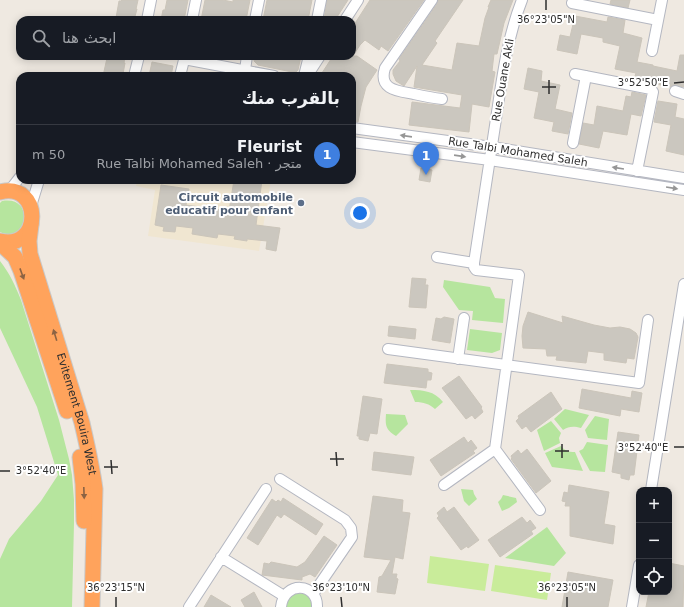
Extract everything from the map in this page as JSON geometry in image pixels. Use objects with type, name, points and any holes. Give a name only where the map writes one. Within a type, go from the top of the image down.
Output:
[{"type":"highway","points":[[2,191],[15,192],[21,195],[27,200],[30,206]]},
{"type":"highway","name":"Evitement Bouira West","points":[[30,206],[33,219],[28,241],[30,254],[89,450],[95,496],[92,607]]},
{"type":"highway","points":[[0,242],[17,240],[26,234],[31,225]]},
{"type":"highway","name":"Evitement Bouira West","points":[[0,242],[15,257],[21,271],[72,424],[80,459],[84,505],[83,607]]},
{"type":"street","points":[[148,16],[151,0]]},
{"type":"street","points":[[193,16],[196,0]]},
{"type":"street","points":[[256,16],[259,0]]},
{"type":"street","points":[[318,16],[321,0]]},
{"type":"street","points":[[348,16],[358,0]]},
{"type":"street","points":[[432,0],[385,68],[383,74],[384,80],[388,87],[396,91],[442,99]]},
{"type":"street","name":"Rue Ouane Akli","points":[[474,263],[503,75],[511,34],[522,0]]},
{"type":"street","points":[[652,51],[662,0]]},
{"type":"street","points":[[572,3],[587,3],[658,20]]},
{"type":"street","points":[[135,72],[138,60]]},
{"type":"street","points":[[181,72],[184,60]]},
{"type":"street","points":[[194,60],[254,72]]},
{"type":"street","points":[[244,70],[247,60]]},
{"type":"street","points":[[307,72],[308,60]]},
{"type":"street","points":[[309,72],[317,60]]},
{"type":"street","points":[[575,74],[651,90],[653,92],[636,171]]},
{"type":"street","points":[[573,143],[586,76]]},
{"type":"street","name":"Rue Talbi Mohamed Saleh","points":[[356,129],[492,147],[684,178]]},
{"type":"street","name":"Rue Talbi Mohamed Saleh","points":[[356,143],[490,160],[684,190]]},
{"type":"street","points":[[2,191],[16,180]]},
{"type":"street","points":[[30,206],[38,184]]},
{"type":"street","points":[[437,257],[474,263],[476,270],[519,275],[495,449],[540,510]]},
{"type":"street","points":[[651,487],[684,284]]},
{"type":"street","points":[[458,359],[464,318]]},
{"type":"street","points":[[388,349],[639,383],[648,320]]},
{"type":"street","points":[[444,485],[495,449]]},
{"type":"street","points":[[280,480],[345,520],[351,528],[352,537],[313,594]]},
{"type":"street","points":[[189,607],[266,489]]},
{"type":"street","points":[[221,558],[284,596]]},
{"type":"street","points":[[632,607],[636,583]]},
{"type":"street","points":[[281,607],[284,596],[288,592],[293,589],[304,588],[313,594],[316,599],[317,607]]},
{"type":"shaded area","points":[[136,184],[270,184],[259,251],[148,236],[155,190],[136,186]]},
{"type":"green space","points":[[2,201],[13,201],[20,205],[24,219],[16,232],[9,234],[0,232],[0,203]]},
{"type":"green space","points":[[0,261],[7,270],[21,300],[59,420],[69,459],[74,500],[72,607],[0,607],[0,559],[9,539],[41,501],[58,475],[37,407],[0,328]]},
{"type":"green space","points":[[444,280],[490,287],[495,298],[505,299],[503,323],[472,320],[473,311],[459,310],[443,287]]},
{"type":"green space","points":[[470,329],[502,333],[500,350],[492,353],[467,350]]},
{"type":"green space","points":[[410,390],[420,390],[432,393],[443,402],[435,409],[421,402],[415,402]]},
{"type":"green space","points":[[565,409],[589,415],[581,428],[572,427],[563,430],[554,419]]},
{"type":"green space","points":[[386,414],[405,415],[408,424],[396,436],[390,432],[387,427]]},
{"type":"green space","points":[[595,416],[609,419],[607,440],[588,438],[585,430]]},
{"type":"green space","points":[[551,421],[561,433],[559,438],[560,443],[544,451],[537,430]]},
{"type":"green space","points":[[587,442],[608,445],[605,472],[590,471],[579,451],[583,449]]},
{"type":"green space","points":[[561,446],[567,451],[575,452],[583,471],[552,467],[545,453]]},
{"type":"green space","points":[[461,489],[473,490],[477,499],[469,506],[464,501]]},
{"type":"green space","points":[[503,495],[516,498],[517,502],[502,511],[498,502]]},
{"type":"green space","points":[[547,527],[566,553],[554,566],[505,558]]},
{"type":"green space","points":[[430,556],[489,564],[485,591],[427,583]]},
{"type":"green space","points":[[495,565],[551,573],[547,600],[491,591]]},
{"type":"green space","points":[[298,593],[304,594],[308,597],[311,601],[312,607],[287,607],[290,598]]},
{"type":"building","points":[[138,0],[135,16],[116,16],[119,1]]},
{"type":"building","points":[[167,0],[188,0],[185,16],[162,16],[163,10],[165,10]]},
{"type":"building","points":[[205,0],[223,0],[233,2],[233,0],[250,0],[247,16],[202,16]]},
{"type":"building","points":[[267,0],[312,0],[309,16],[264,16]]},
{"type":"building","points":[[327,0],[348,0],[338,16],[325,16]]},
{"type":"building","points":[[370,0],[424,0],[388,51],[381,46],[379,50],[365,40],[356,51],[356,22]]},
{"type":"building","points":[[438,0],[463,0],[435,41],[437,43],[422,65],[452,70],[457,43],[479,46],[485,18],[491,0],[513,0],[504,23],[497,54],[494,54],[492,71],[495,72],[489,107],[472,104],[469,132],[409,125],[412,102],[460,108],[462,95],[414,87],[417,66],[404,86],[396,81],[393,74],[393,70],[400,61],[399,59],[437,4]]},
{"type":"building","points":[[611,0],[630,0],[628,8],[610,4]]},
{"type":"building","points":[[575,16],[607,22],[608,17],[625,20],[623,33],[642,38],[637,62],[677,71],[680,55],[684,55],[684,87],[674,85],[670,87],[634,79],[636,73],[615,69],[620,46],[603,42],[603,38],[581,34],[577,54],[557,50],[560,35],[570,37]]},
{"type":"building","points":[[356,56],[377,70],[366,87],[358,122],[356,122],[356,72],[323,72],[330,60],[356,60]]},
{"type":"building","points":[[107,60],[124,60],[123,72],[104,72]]},
{"type":"building","points":[[300,60],[298,70],[296,72],[258,65],[254,61]]},
{"type":"building","points":[[152,62],[173,66],[172,72],[150,72]]},
{"type":"building","points":[[528,68],[542,71],[541,81],[560,85],[555,109],[572,113],[568,134],[552,131],[554,122],[534,118],[539,92],[524,89]]},
{"type":"building","points":[[632,92],[646,95],[641,116],[631,114],[627,135],[603,131],[599,148],[579,144],[583,123],[594,125],[597,106],[623,111],[626,96],[631,97]]},
{"type":"building","points":[[658,101],[677,104],[675,117],[684,119],[684,155],[666,151],[671,125],[654,122]]},
{"type":"building","points":[[421,168],[432,170],[430,182],[419,180]]},
{"type":"building","points":[[233,184],[261,184],[256,225],[280,228],[276,251],[266,249],[267,241],[247,239],[247,241],[234,239],[235,236],[218,234],[217,238],[192,234],[193,228],[176,226],[175,232],[163,231],[164,227],[155,225],[161,185],[189,189],[186,205],[229,211]]},
{"type":"building","points":[[412,278],[426,279],[425,285],[428,285],[426,308],[409,307]]},
{"type":"building","points":[[528,312],[563,323],[562,316],[594,325],[610,328],[620,327],[630,329],[636,333],[638,337],[634,359],[627,358],[626,363],[604,360],[604,353],[588,351],[586,363],[556,360],[557,356],[547,356],[546,349],[523,348],[523,326]]},
{"type":"building","points":[[444,317],[454,319],[450,343],[432,340],[436,318],[441,319]]},
{"type":"building","points":[[389,326],[416,329],[415,339],[388,336]]},
{"type":"building","points":[[387,364],[428,369],[428,372],[432,373],[431,380],[427,380],[426,388],[384,383]]},
{"type":"building","points":[[459,376],[482,407],[483,412],[475,419],[472,415],[466,419],[442,388]]},
{"type":"building","points":[[582,389],[631,398],[632,391],[642,393],[639,412],[621,409],[620,416],[579,408]]},
{"type":"building","points":[[551,392],[562,409],[531,432],[526,426],[522,429],[516,421],[519,418],[518,416]]},
{"type":"building","points":[[363,396],[382,399],[377,434],[370,433],[368,441],[359,439],[359,436],[357,436]]},
{"type":"building","points":[[618,432],[639,435],[634,475],[630,475],[629,480],[621,478],[621,474],[612,472]]},
{"type":"building","points":[[464,437],[468,443],[471,440],[477,448],[473,451],[475,453],[441,476],[430,460]]},
{"type":"building","points":[[527,449],[551,481],[536,493],[511,459],[511,456],[518,450],[521,454]]},
{"type":"building","points":[[374,452],[414,457],[411,475],[372,470]]},
{"type":"building","points":[[569,485],[609,492],[604,524],[615,526],[613,544],[570,536],[570,506],[565,506],[566,502],[562,501],[564,492],[568,493]]},
{"type":"building","points":[[373,496],[403,500],[402,512],[410,513],[403,559],[395,557],[392,574],[397,574],[396,578],[398,579],[395,594],[377,592],[379,577],[382,576],[391,560],[364,557]]},
{"type":"building","points":[[283,498],[323,524],[316,535],[284,514],[281,518],[277,515],[258,545],[247,538],[272,499],[276,502],[278,500],[281,502]]},
{"type":"building","points":[[444,507],[447,512],[454,507],[479,540],[468,548],[467,546],[461,550],[437,518],[439,516],[437,513]]},
{"type":"building","points":[[522,517],[527,523],[530,520],[536,528],[531,531],[533,534],[500,557],[488,540]]},
{"type":"building","points":[[324,536],[337,545],[315,577],[310,574],[302,577],[302,580],[262,575],[264,563],[269,564],[271,562],[297,567],[305,562]]},
{"type":"building","points":[[672,564],[684,566],[683,607],[646,607],[648,595],[672,595]]},
{"type":"building","points":[[568,572],[613,580],[608,607],[562,607]]},
{"type":"building","points":[[254,592],[262,607],[245,607],[241,600]]},
{"type":"building","points":[[211,595],[231,607],[204,607]]},
{"type":"place","name":"Fleurist","points":[[426,175]]},
{"type":"place","name":"Circuit automobile educatif pour enfant","points":[[301,203]]}]
